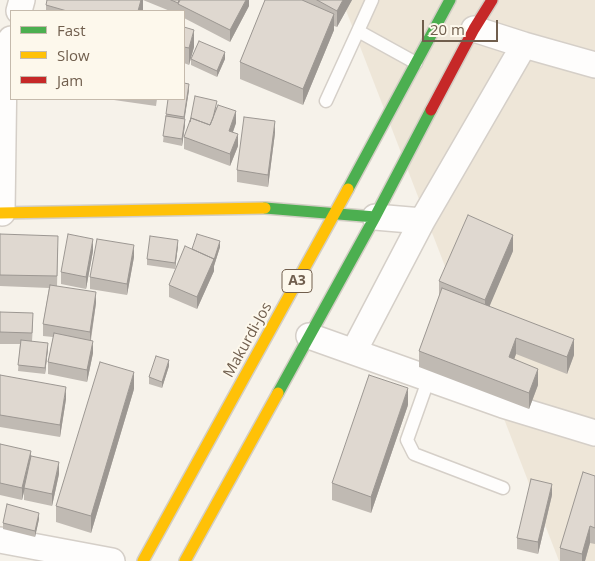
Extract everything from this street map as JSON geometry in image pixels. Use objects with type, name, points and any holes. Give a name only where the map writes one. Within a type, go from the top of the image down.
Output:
[{"type":"main road","name":"Makurdi-Jos","points":[[143,561],[450,0]]},
{"type":"main road","name":"A3","points":[[185,561],[374,218],[474,29],[492,0]]},
{"type":"main road","points":[[1,213],[261,208],[335,213],[374,218]]},
{"type":"street","points":[[474,29],[595,65]]},
{"type":"street","points":[[1,213],[4,65],[10,43]]},
{"type":"street","points":[[354,351],[422,221],[524,45]]},
{"type":"street","points":[[374,218],[422,221]]},
{"type":"street","points":[[309,336],[502,405],[595,433]]},
{"type":"street","points":[[0,540],[112,561]]},
{"type":"lane","points":[[326,101],[372,0]]},
{"type":"lane","points":[[358,31],[416,63]]},
{"type":"lane","points":[[429,378],[407,440],[414,454],[504,488]]},
{"type":"shaded area","points":[[342,0],[595,0],[595,561],[559,561]]},
{"type":"building","points":[[47,0],[141,0],[138,10],[64,10],[46,5]]},
{"type":"building","points":[[180,0],[246,0],[230,30],[178,4]]},
{"type":"building","points":[[265,0],[302,0],[334,14],[303,89],[240,62]]},
{"type":"building","points":[[317,0],[343,0],[337,11]]},
{"type":"building","points":[[185,27],[194,30],[189,48],[185,47]]},
{"type":"building","points":[[199,41],[225,52],[217,71],[191,59]]},
{"type":"building","points":[[185,83],[189,84],[184,117],[166,114],[168,100],[185,100]]},
{"type":"building","points":[[195,96],[217,101],[210,125],[191,118],[190,122]]},
{"type":"building","points":[[218,105],[236,111],[229,131],[238,134],[230,154],[184,137],[191,118],[210,125]]},
{"type":"building","points":[[166,116],[185,119],[182,139],[163,136]]},
{"type":"building","points":[[244,117],[275,121],[268,175],[237,170]]},
{"type":"building","points":[[468,215],[513,235],[485,300],[439,281]]},
{"type":"building","points":[[0,234],[58,236],[57,276],[0,275]]},
{"type":"building","points":[[68,234],[93,239],[86,277],[61,272]]},
{"type":"building","points":[[197,234],[220,241],[214,260],[192,249]]},
{"type":"building","points":[[150,236],[178,240],[175,263],[147,259]]},
{"type":"building","points":[[97,239],[134,245],[127,284],[90,277]]},
{"type":"building","points":[[185,246],[214,259],[197,297],[169,285]]},
{"type":"building","points":[[50,285],[96,292],[90,332],[43,324]]},
{"type":"building","points":[[442,288],[574,339],[567,357],[516,338],[509,357],[538,369],[529,393],[419,351]]},
{"type":"building","points":[[0,312],[33,313],[32,333],[0,332]]},
{"type":"building","points":[[54,333],[93,341],[87,370],[48,362]]},
{"type":"building","points":[[21,340],[48,343],[45,368],[18,365]]},
{"type":"building","points":[[156,356],[169,360],[162,382],[149,377]]},
{"type":"building","points":[[100,362],[134,372],[91,516],[56,506]]},
{"type":"building","points":[[0,375],[66,387],[60,425],[0,415]]},
{"type":"building","points":[[369,375],[408,388],[371,497],[332,483]]},
{"type":"building","points":[[0,444],[31,451],[22,488],[0,483]]},
{"type":"building","points":[[31,456],[59,462],[52,494],[24,488]]},
{"type":"building","points":[[583,472],[595,476],[595,528],[590,526],[582,554],[560,548]]},
{"type":"building","points":[[531,479],[552,484],[538,542],[517,538]]},
{"type":"building","points":[[7,504],[39,513],[35,531],[3,523]]},
{"type":"traffic: fast","points":[[348,189],[450,0]]},
{"type":"traffic: fast","points":[[278,393],[375,217],[431,110]]},
{"type":"traffic: fast","points":[[265,208],[375,217]]},
{"type":"traffic: slow","points":[[143,561],[348,189]]},
{"type":"traffic: slow","points":[[0,213],[265,208]]},
{"type":"traffic: slow","points":[[185,561],[278,393]]},
{"type":"traffic: jam","points":[[431,110],[474,29],[492,0]]}]
